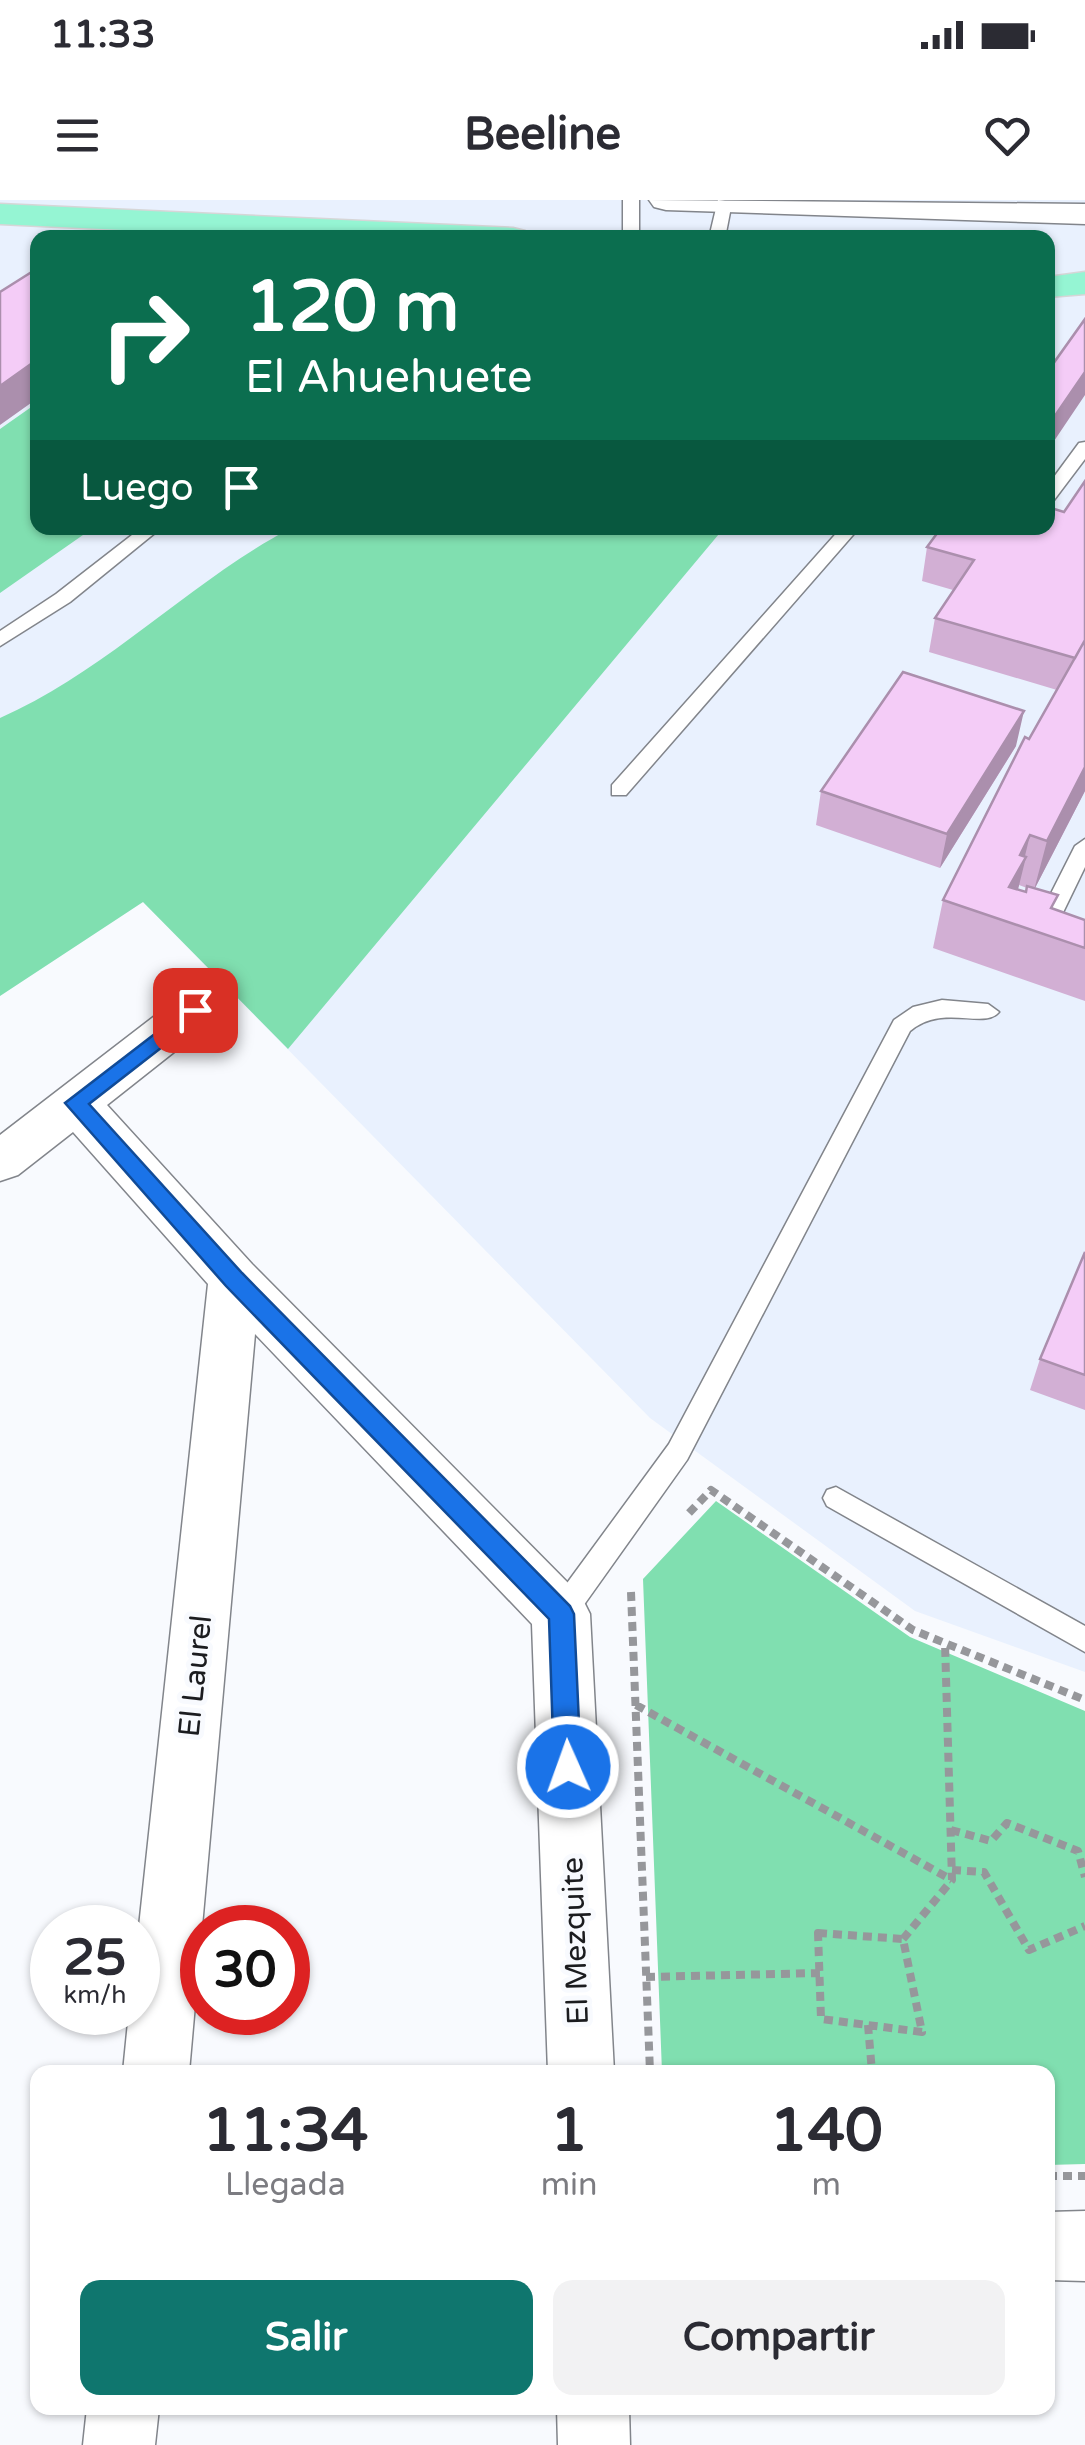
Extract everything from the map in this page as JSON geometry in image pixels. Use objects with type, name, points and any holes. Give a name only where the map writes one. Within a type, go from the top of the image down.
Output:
[{"type":"main road","points":[[0,214],[105,209],[400,230]]},
{"type":"main road","points":[[0,241],[30,243]]},
{"type":"main road","points":[[1055,288],[1085,283]]},
{"type":"main road","points":[[1055,290],[1085,294]]},
{"type":"street","points":[[666,200],[1085,214]]},
{"type":"street","points":[[0,1162],[195,1010]]},
{"type":"street","points":[[76,1103],[234,1279],[561,1614]]},
{"type":"street","name":"El Laurel","points":[[157,2065],[234,1279]]},
{"type":"street","name":"El Mezquite","points":[[561,1614],[580,2065]]},
{"type":"street","points":[[1055,2246],[1085,2246]]},
{"type":"street","points":[[120,2445],[122,2415]]},
{"type":"street","points":[[592,2415],[594,2445]]},
{"type":"lane","points":[[631,230],[632,200]]},
{"type":"lane","points":[[719,230],[724,202]]},
{"type":"lane","points":[[1055,487],[1085,446]]},
{"type":"lane","points":[[0,640],[63,598],[143,535]]},
{"type":"lane","points":[[619,790],[844,535]]},
{"type":"lane","points":[[1044,929],[1085,846]]},
{"type":"lane","points":[[561,1614],[678,1452],[902,1026],[924,1010],[941,1006],[988,1012]]},
{"type":"lane","points":[[836,1498],[1085,1640]]},
{"type":"path","points":[[684,1518],[711,1490],[913,1630],[1085,1700]]},
{"type":"path","points":[[630,1576],[650,2065]]},
{"type":"path","points":[[903,1938],[952,1880],[944,1643]]},
{"type":"path","points":[[635,1704],[952,1880]]},
{"type":"path","points":[[950,1830],[991,1841],[1007,1824],[1082,1848],[1085,1877]]},
{"type":"path","points":[[952,1870],[984,1872],[1028,1950],[1085,1926]]},
{"type":"path","points":[[818,1933],[903,1938],[922,2032],[821,2018],[818,1933]]},
{"type":"path","points":[[646,1977],[820,1972]]},
{"type":"path","points":[[868,2024],[871,2065]]},
{"type":"path","points":[[1055,2176],[1085,2176]]},
{"type":"shaded area","points":[[0,200],[1085,200],[1085,1672],[915,1611],[650,1418],[143,902],[0,996]]},
{"type":"green space","points":[[30,408],[30,535],[83,535],[0,593],[0,429]]},
{"type":"green space","points":[[279,535],[718,535],[288,1049],[143,902],[0,996],[0,718],[76,676]]},
{"type":"green space","points":[[716,1501],[910,1637],[1085,1711],[1085,2164],[1055,2165],[1055,2065],[662,2065],[643,1579]]},
{"type":"building","points":[[30,273],[30,365],[0,386],[0,292]]},
{"type":"building","points":[[1085,319],[1085,372],[1055,416],[1055,361]]},
{"type":"building","points":[[1085,481],[1085,640],[1075,658],[935,618],[974,560],[927,547],[936,535],[1055,535],[1055,509],[1064,512]]},
{"type":"building","points":[[1085,640],[1085,767],[1047,841],[1030,835],[1020,855],[1026,857],[1009,887],[1026,892],[1027,886],[1058,895],[1051,908],[1085,920],[1085,948],[943,900],[1025,737],[1029,739]]},
{"type":"building","points":[[903,672],[1024,711],[947,834],[821,791]]},
{"type":"building","points":[[1085,1252],[1085,1375],[1040,1359]]},
{"type":"route","points":[[195,1010],[76,1103],[234,1279],[561,1614],[568,1767]]}]
